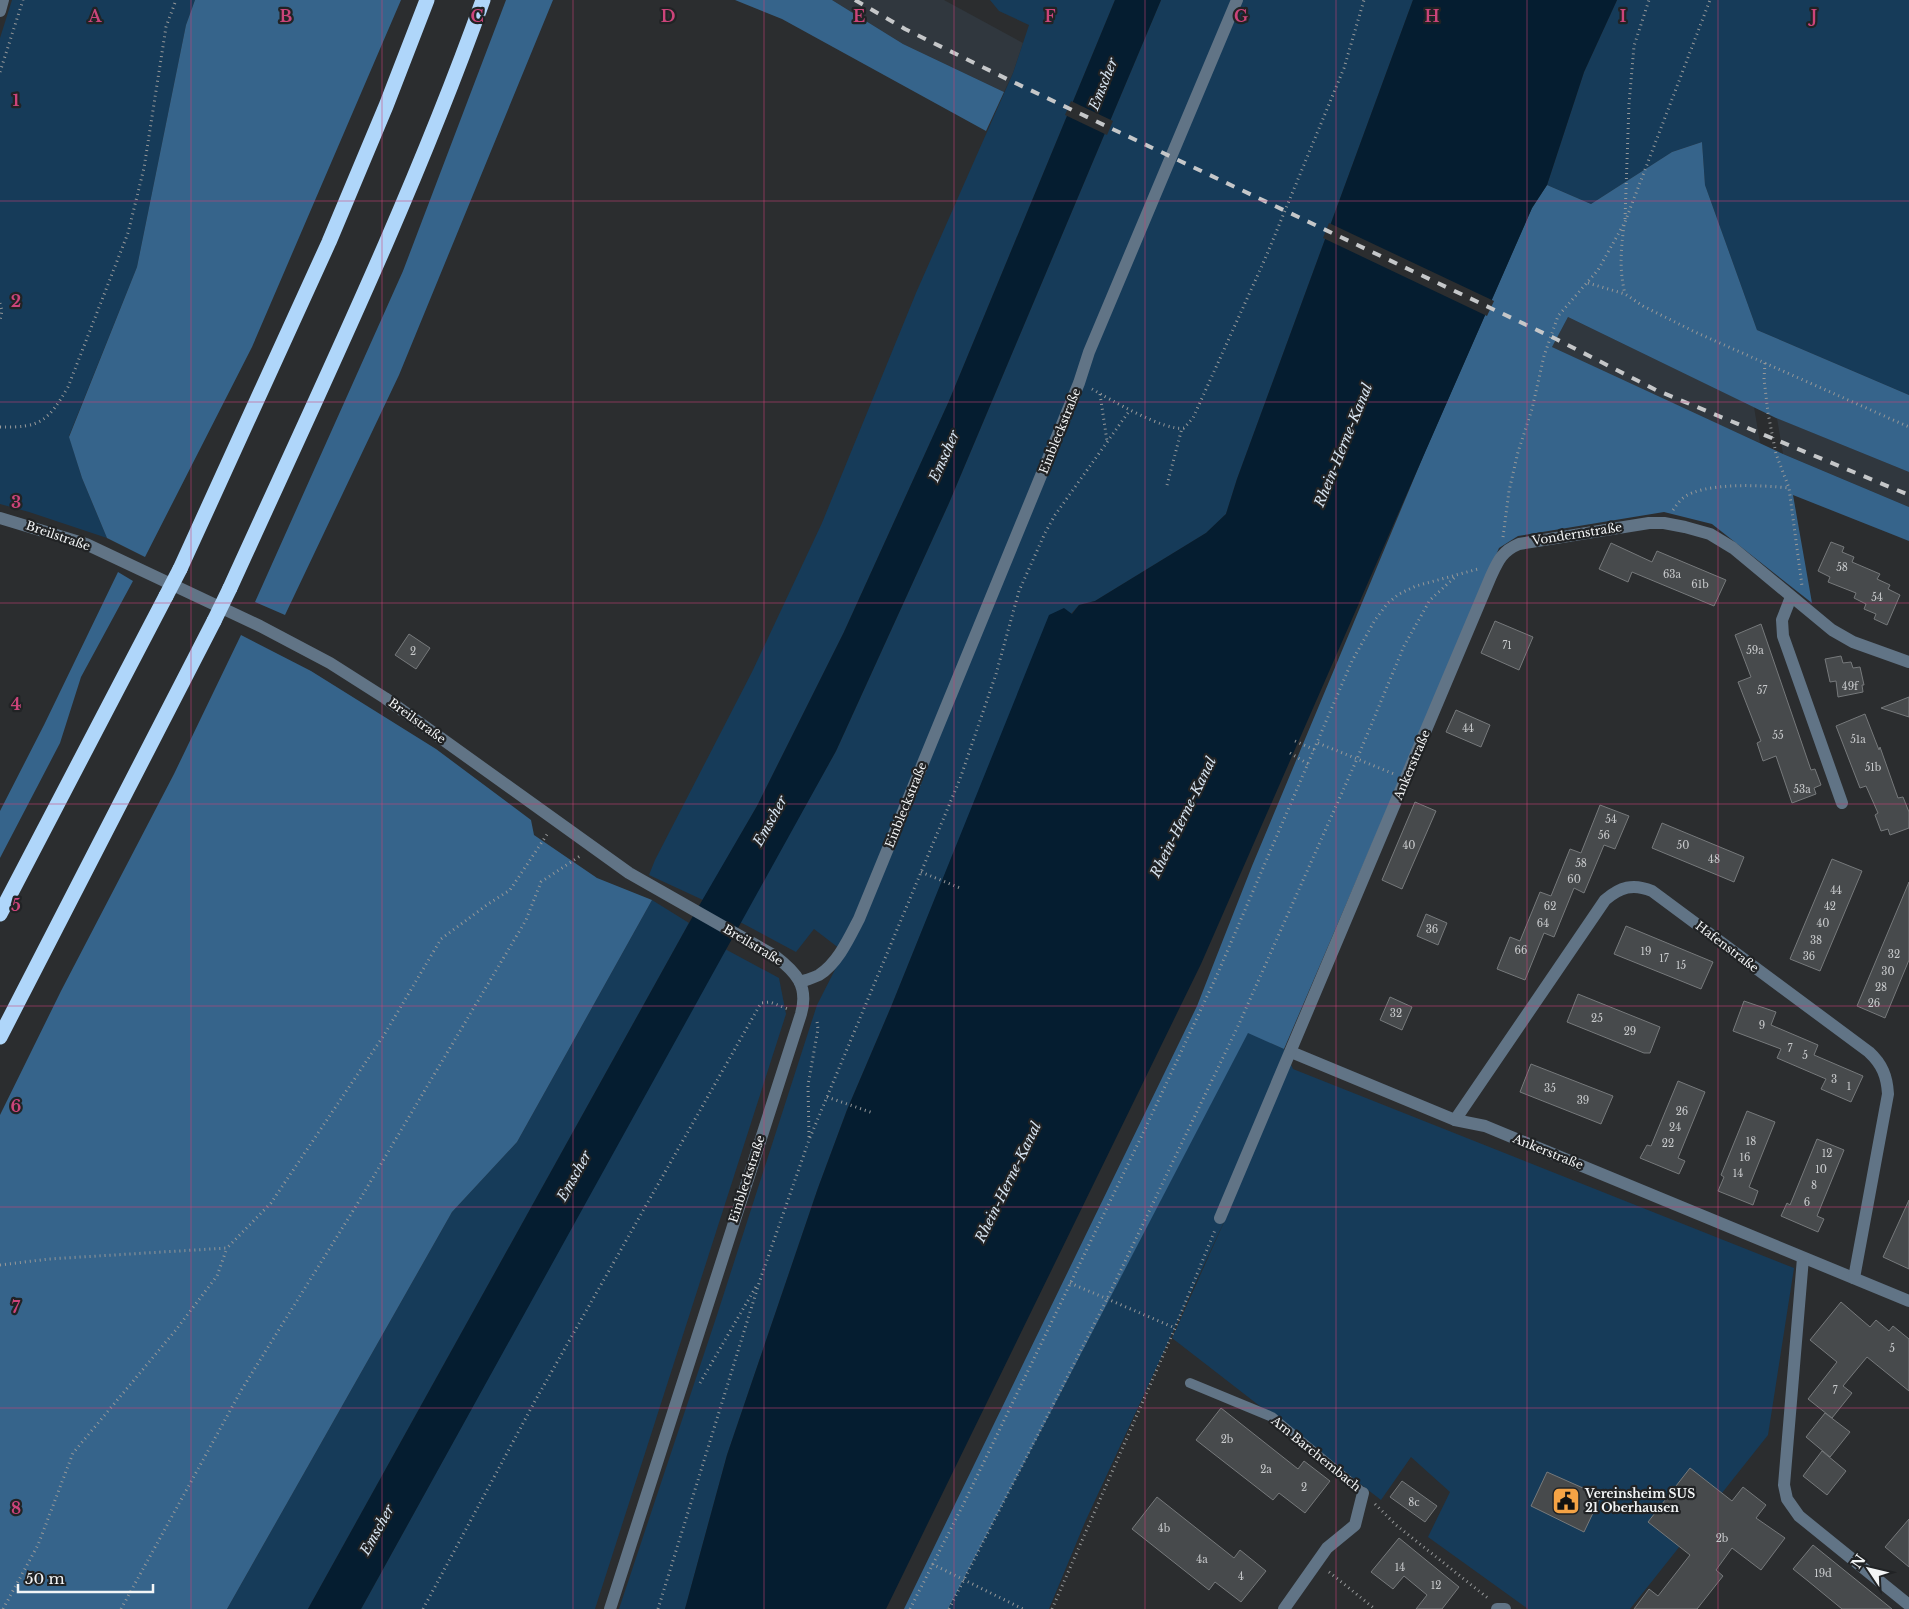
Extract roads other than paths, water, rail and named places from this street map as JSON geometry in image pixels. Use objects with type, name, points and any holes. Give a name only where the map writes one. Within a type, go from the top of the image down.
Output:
[{"type":"highway","points":[[0,914],[180,569],[329,242],[386,106],[427,0]]},
{"type":"highway","points":[[0,1038],[230,588],[380,256],[441,111],[483,0]]},
{"type":"street","points":[[0,11],[4,0]]},
{"type":"street","name":"Einbleckstraße","points":[[610,1609],[801,1014],[804,998],[800,982],[818,975],[826,968],[842,948],[859,919],[1079,383],[1089,352],[1238,0]]},
{"type":"street","name":"Breilstraße","points":[[0,518],[40,528],[86,544],[260,626],[330,663],[385,698],[629,872],[671,898],[775,956],[787,965],[800,982]]},
{"type":"street","name":"Vondernstraße","points":[[1440,700],[1501,556],[1509,548],[1519,544],[1633,525],[1664,523],[1710,534],[1724,542],[1832,630],[1852,642],[1909,662]]},
{"type":"street","points":[[1790,597],[1782,620],[1783,636],[1842,803]]},
{"type":"street","name":"Ankerstraße","points":[[1220,1218],[1440,700]]},
{"type":"street","name":"Hafenstraße","points":[[1454,1120],[1605,900],[1622,888],[1630,886],[1652,891],[1869,1052],[1878,1060],[1884,1070],[1888,1094],[1854,1278]]},
{"type":"street","name":"Ankerstraße","points":[[1291,1052],[1454,1120],[1485,1126],[1909,1301]]},
{"type":"street","points":[[1803,1258],[1784,1485],[1787,1499],[1793,1509],[1807,1524],[1909,1606]]},
{"type":"street","name":"Am Barchembach","points":[[1284,1609],[1327,1548],[1355,1525],[1364,1493]]},
{"type":"street","points":[[1499,1609],[1505,1609]]},
{"type":"lane","name":"Am Barchembach","points":[[1190,1382],[1272,1417],[1364,1493]]},
{"type":"water","name":"Emscher","points":[[1115,0],[1161,0],[949,503],[836,751],[361,1609],[308,1609],[689,923],[757,806],[844,632],[949,401]]},
{"type":"water","name":"Rhein-Herne-Kanal","points":[[1413,0],[1617,0],[1584,72],[1547,185],[1532,208],[1201,964],[886,1609],[685,1609],[727,1455],[818,1188],[847,1110],[891,1007],[1049,615],[1064,608],[1072,614],[1079,605],[1095,601],[1206,533],[1226,514],[1237,479]]},
{"type":"railway","points":[[855,0],[905,29],[1009,80],[1556,339],[1656,390],[1909,495]]},
{"type":"place","name":"Vereinsheim SUS 21 Oberhausen","points":[[1566,1501]]}]
